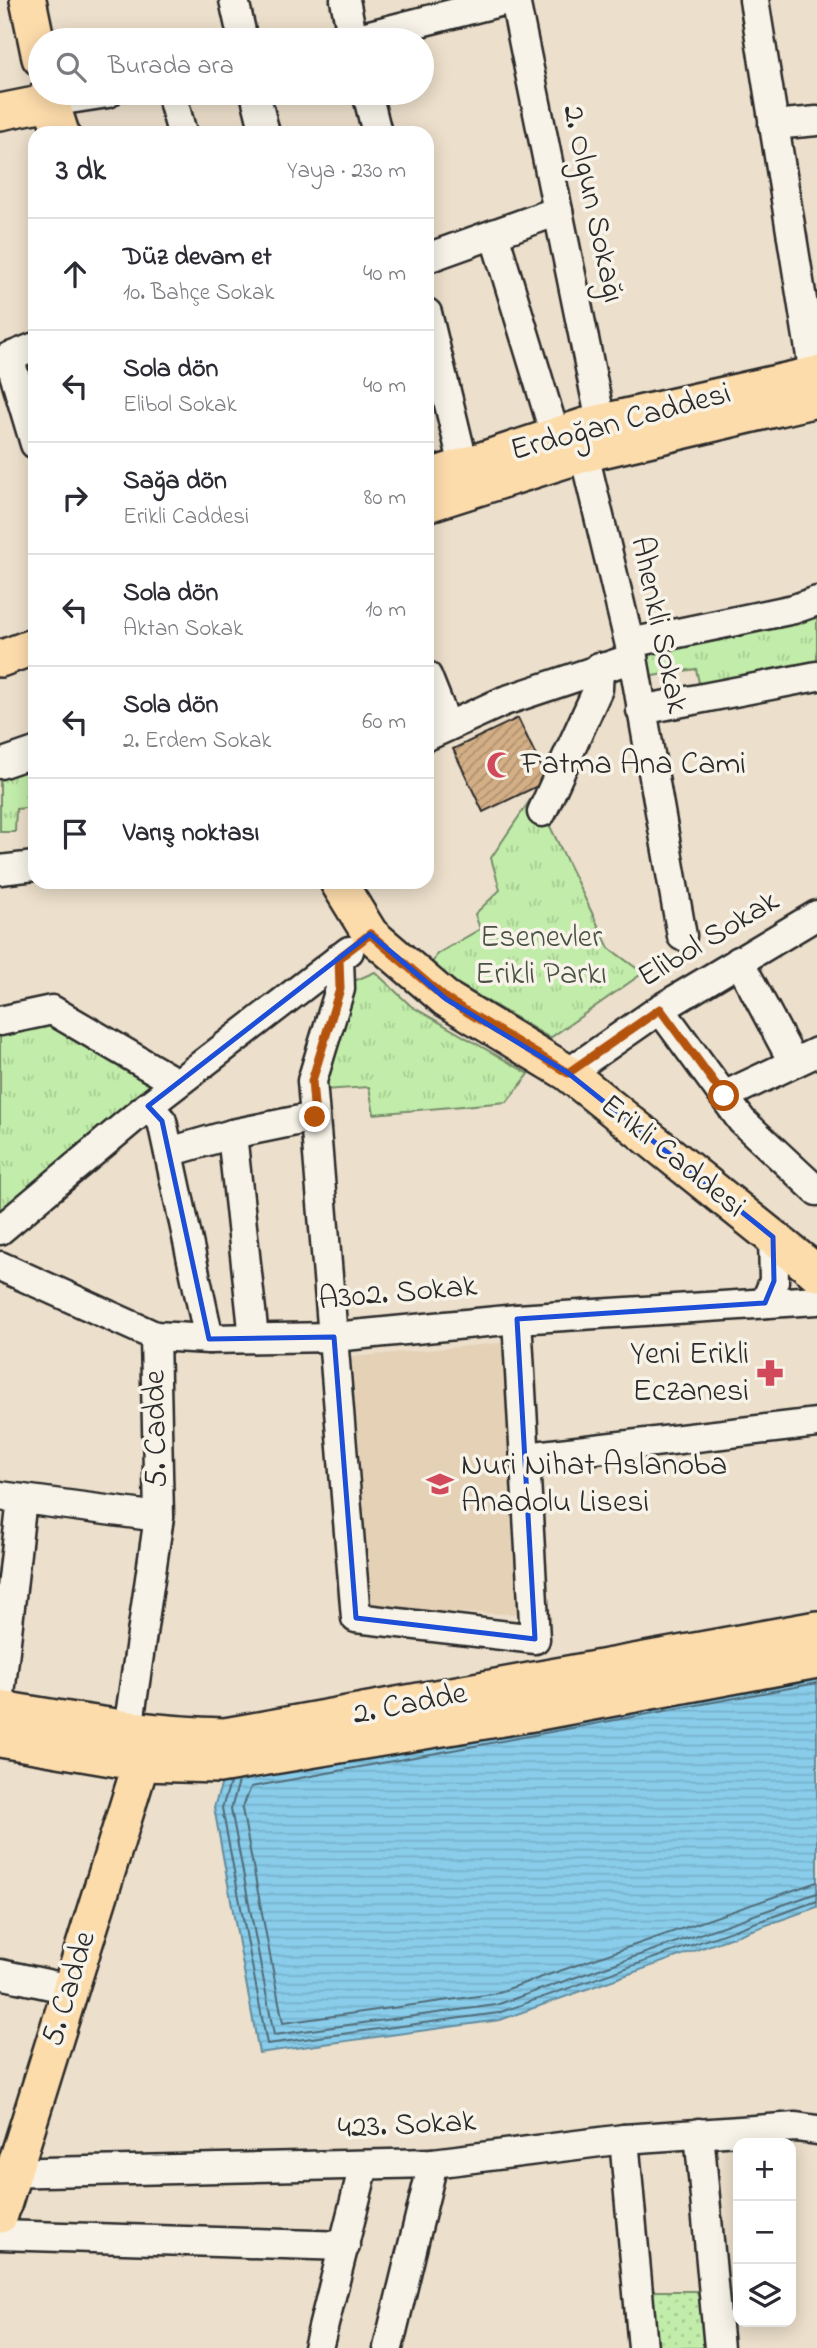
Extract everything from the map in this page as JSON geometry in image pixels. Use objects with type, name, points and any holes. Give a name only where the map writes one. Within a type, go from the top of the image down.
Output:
[{"type":"main road","points":[[28,0],[34,28]]},
{"type":"main road","points":[[0,112],[53,109]]},
{"type":"main road","name":"Erdoğan Caddesi","points":[[434,476],[601,422],[816,383]]},
{"type":"main road","name":"Erdoğan Caddesi","points":[[434,502],[816,383]]},
{"type":"main road","points":[[0,633],[28,623]]},
{"type":"main road","points":[[0,659],[28,649]]},
{"type":"main road","name":"Erikli Caddesi","points":[[342,889],[370,934],[446,999],[568,1073],[773,1237],[816,1276]]},
{"type":"main road","name":"2. Cadde","points":[[0,1709],[128,1730],[178,1736],[225,1737],[817,1629]]},
{"type":"main road","name":"2. Cadde","points":[[0,1739],[141,1763],[219,1765],[282,1757],[817,1660]]},
{"type":"main road","name":"5. Cadde","points":[[0,2215],[7,2171],[70,1989],[141,1763]]},
{"type":"street","points":[[234,0],[240,28]]},
{"type":"street","points":[[345,0],[350,28]]},
{"type":"street","points":[[398,28],[507,0]]},
{"type":"street","name":"2. Olgun Sokağı","points":[[515,0],[601,422]]},
{"type":"street","points":[[754,0],[816,383]]},
{"type":"street","points":[[174,105],[180,126]]},
{"type":"street","points":[[258,105],[262,126]]},
{"type":"street","points":[[370,105],[375,126]]},
{"type":"street","points":[[773,125],[817,121]]},
{"type":"street","points":[[434,255],[558,211]]},
{"type":"street","points":[[494,234],[555,435]]},
{"type":"street","points":[[434,342],[464,466]]},
{"type":"street","points":[[15,355],[28,413]]},
{"type":"street","name":"Ahenkli Sokak","points":[[584,454],[631,651],[681,936]]},
{"type":"street","points":[[437,731],[504,701],[599,667],[631,651],[817,601]]},
{"type":"street","points":[[542,812],[598,688],[599,667]]},
{"type":"street","points":[[641,710],[817,676]]},
{"type":"street","points":[[0,764],[28,754]]},
{"type":"street","points":[[0,870],[28,867]]},
{"type":"street","name":"Elibol Sokak","points":[[568,1073],[660,1009],[817,915]]},
{"type":"street","points":[[0,1230],[148,1106],[370,934]]},
{"type":"street","points":[[339,958],[340,989],[312,1081],[356,1618],[535,1639],[517,1319]]},
{"type":"street","points":[[724,1096],[805,1057],[739,961]]},
{"type":"street","points":[[660,1009],[742,1121],[817,1191]]},
{"type":"street","points":[[0,1021],[52,1010],[177,1083]]},
{"type":"street","points":[[148,1106],[162,1121],[209,1339]]},
{"type":"street","points":[[169,1152],[232,1134],[315,1117]]},
{"type":"street","points":[[232,1134],[254,1338]]},
{"type":"street","points":[[765,1303],[774,1281],[776,1261],[773,1237]]},
{"type":"street","name":"A302. Sokak","points":[[0,1266],[155,1336],[209,1339],[334,1337],[517,1319],[765,1303],[816,1276]]},
{"type":"street","name":"5. Cadde","points":[[128,1730],[159,1517],[155,1336]]},
{"type":"street","points":[[526,1457],[817,1423]]},
{"type":"street","points":[[0,1695],[11,1497],[159,1517]]},
{"type":"street","points":[[0,1974],[34,1979],[70,1989]]},
{"type":"street","name":"423. Sokak","points":[[7,2171],[433,2164],[624,2139],[796,2127],[817,2130]]},
{"type":"street","points":[[699,2133],[719,2348]]},
{"type":"street","points":[[624,2139],[643,2348]]},
{"type":"street","points":[[388,2348],[433,2164]]},
{"type":"street","points":[[318,2348],[364,2165]]},
{"type":"street","points":[[0,2235],[345,2246]]},
{"type":"highlighted area","points":[[370,934],[446,999],[568,1073],[773,1237],[774,1281],[765,1303],[517,1319],[535,1639],[356,1618],[334,1337],[209,1339],[162,1121],[148,1106]]},
{"type":"shaded area","name":"Nuri Nihat Aslanoba Anadolu Lisesi","points":[[511,1342],[523,1614],[372,1611],[352,1357]]},
{"type":"green space","points":[[817,614],[817,669],[701,692],[696,669],[646,677],[642,656]]},
{"type":"green space","points":[[28,767],[28,808],[16,809],[15,832],[0,832],[0,780]]},
{"type":"green space","name":"Esenevler Erikli Parkı","points":[[532,797],[546,818],[609,948],[643,973],[550,1038],[430,967],[437,954],[480,929],[475,914],[500,890],[491,858]]},
{"type":"green space","points":[[375,972],[411,1006],[529,1074],[507,1102],[374,1114],[369,1087],[324,1090],[354,981]]},
{"type":"green space","points":[[47,1020],[159,1088],[0,1214],[0,1031]]},
{"type":"green space","points":[[646,2291],[703,2291],[709,2348],[650,2348]]},
{"type":"water","points":[[817,1656],[817,1907],[500,2020],[259,2053],[214,1807],[228,1764]]},
{"type":"building","name":"Fatma Ana Cami","points":[[518,718],[548,781],[483,812],[453,749]]},
{"type":"place","name":"Fatma Ana Cami","points":[[500,765]]},
{"type":"place","name":"Yeni Erikli Eczanesi","points":[[770,1373]]},
{"type":"place","name":"Nuri Nihat Aslanoba Anadolu Lisesi","points":[[440,1484]]},
{"type":"route","points":[[315,1117],[312,1081],[340,989],[339,958],[370,934],[446,999],[568,1073],[660,1009],[724,1096]]}]
